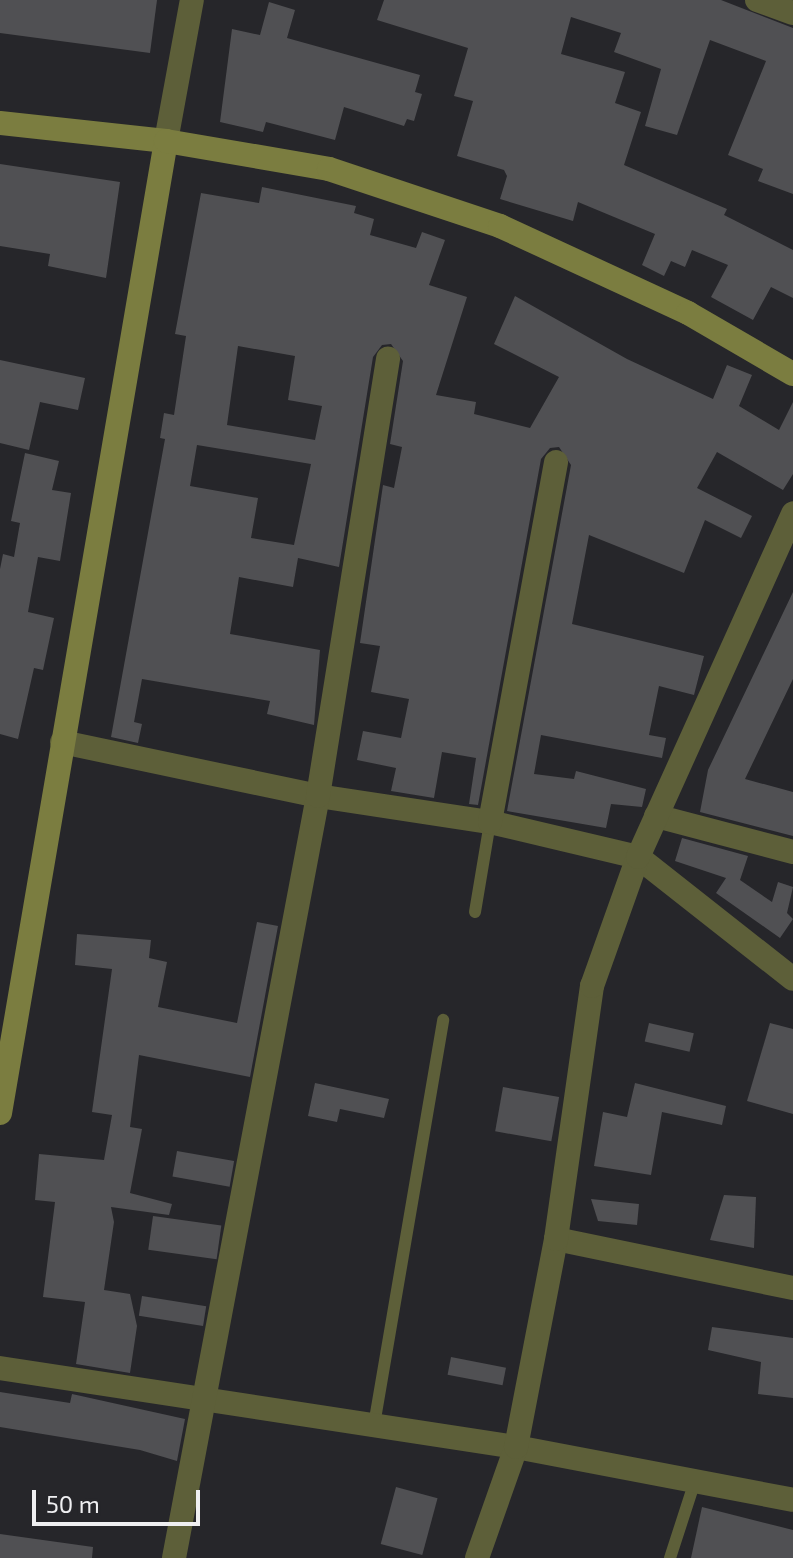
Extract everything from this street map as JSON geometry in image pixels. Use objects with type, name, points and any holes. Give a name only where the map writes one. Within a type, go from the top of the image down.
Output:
[{"type":"main road","points":[[0,123],[166,141],[329,169],[500,226],[688,313],[793,374]]},
{"type":"main road","points":[[0,1113],[166,141]]},
{"type":"street","points":[[166,141],[192,0]]},
{"type":"street","points":[[757,0],[793,13]]},
{"type":"street","points":[[174,1558],[208,1398],[318,796],[388,359]]},
{"type":"street","points":[[490,822],[556,462]]},
{"type":"street","points":[[477,1558],[516,1447],[556,1239],[592,986],[638,857],[793,513]]},
{"type":"street","points":[[62,742],[318,796],[490,822],[638,857],[793,979]]},
{"type":"street","points":[[656,816],[793,852]]},
{"type":"street","points":[[556,1239],[793,1288]]},
{"type":"street","points":[[0,1368],[516,1447],[793,1500]]},
{"type":"lane","points":[[475,912],[490,822]]},
{"type":"lane","points":[[374,1425],[443,1020]]},
{"type":"lane","points":[[670,1558],[695,1481]]},
{"type":"building","points":[[0,0],[157,0],[150,53],[0,33]]},
{"type":"building","points":[[384,0],[721,0],[793,28],[793,194],[758,181],[763,169],[728,155],[766,61],[710,40],[677,135],[645,126],[661,69],[614,52],[621,33],[571,17],[561,54],[625,72],[615,103],[641,112],[624,165],[727,209],[724,215],[793,250],[793,298],[771,287],[753,320],[711,297],[728,265],[692,250],[685,267],[671,261],[664,276],[642,265],[655,234],[578,202],[573,221],[500,199],[507,176],[504,170],[457,156],[473,101],[454,96],[468,48],[377,20]]},
{"type":"building","points":[[269,2],[295,10],[287,38],[420,75],[415,92],[422,94],[414,121],[407,119],[404,126],[344,107],[335,140],[266,122],[263,132],[220,122],[232,29],[260,35]]},
{"type":"building","points":[[0,164],[120,182],[106,278],[48,266],[50,254],[0,246]]},
{"type":"building","points":[[262,187],[356,206],[354,213],[374,219],[370,235],[416,248],[422,232],[445,240],[429,285],[467,297],[436,395],[476,402],[474,414],[530,428],[559,377],[494,344],[515,296],[627,359],[713,399],[727,365],[752,375],[739,406],[779,430],[793,402],[793,474],[783,490],[717,452],[697,488],[752,516],[741,538],[705,520],[684,573],[589,535],[572,624],[704,656],[694,695],[659,686],[649,735],[666,738],[662,758],[541,735],[534,774],[574,779],[576,771],[646,789],[642,807],[611,804],[606,828],[507,811],[571,465],[559,447],[550,448],[541,459],[478,805],[469,804],[476,758],[442,752],[434,798],[391,791],[396,768],[357,760],[363,731],[401,738],[409,699],[371,692],[380,646],[360,643],[383,485],[394,488],[402,447],[390,444],[403,361],[391,344],[382,345],[373,357],[339,567],[298,558],[293,587],[239,577],[230,634],[320,650],[314,725],[267,714],[270,701],[142,679],[134,722],[142,724],[138,743],[111,737],[165,439],[160,438],[164,413],[174,415],[186,336],[175,334],[201,193],[259,203]],"holes":[[[238,346],[295,356],[288,400],[322,406],[315,440],[227,425]],[[197,445],[311,464],[294,545],[251,538],[258,498],[190,486]]]},
{"type":"building","points":[[0,360],[85,378],[78,410],[40,402],[29,450],[0,443]]},
{"type":"building","points":[[25,453],[59,461],[52,490],[71,493],[60,561],[38,557],[28,612],[54,618],[43,670],[34,668],[18,739],[0,734],[0,569],[3,554],[14,557],[20,523],[11,521]]},
{"type":"building","points":[[793,592],[793,679],[745,779],[793,792],[793,836],[700,812],[708,770]]},
{"type":"building","points":[[682,838],[748,856],[740,880],[772,902],[778,882],[793,887],[787,913],[793,919],[780,938],[716,893],[726,878],[675,861]]},
{"type":"building","points":[[257,922],[278,926],[250,1077],[139,1055],[130,1127],[142,1129],[130,1193],[172,1204],[169,1215],[111,1207],[114,1222],[104,1290],[130,1294],[137,1326],[130,1373],[76,1364],[85,1302],[43,1297],[55,1202],[35,1200],[39,1154],[104,1160],[112,1115],[92,1112],[112,969],[75,965],[77,934],[151,940],[149,958],[167,962],[158,1007],[237,1023]]},
{"type":"building","points":[[649,1023],[694,1033],[690,1052],[645,1042]]},
{"type":"building","points":[[770,1023],[793,1029],[793,1114],[747,1101]]},
{"type":"building","points":[[315,1083],[389,1099],[384,1118],[340,1109],[337,1122],[308,1116]]},
{"type":"building","points":[[635,1083],[726,1106],[722,1125],[662,1112],[651,1175],[594,1166],[603,1112],[627,1117]]},
{"type":"building","points":[[503,1087],[559,1097],[551,1141],[495,1131]]},
{"type":"building","points":[[177,1151],[234,1161],[230,1187],[172,1177]]},
{"type":"building","points":[[724,1195],[756,1197],[754,1248],[710,1240]]},
{"type":"building","points":[[591,1199],[639,1204],[637,1225],[598,1221]]},
{"type":"building","points":[[153,1216],[221,1226],[217,1259],[148,1250]]},
{"type":"building","points":[[142,1296],[206,1306],[203,1326],[139,1316]]},
{"type":"building","points":[[712,1327],[793,1338],[793,1398],[758,1394],[761,1362],[708,1350]]},
{"type":"building","points":[[451,1357],[506,1368],[503,1385],[448,1375]]},
{"type":"building","points":[[0,1392],[70,1403],[72,1394],[185,1419],[177,1461],[140,1450],[0,1427]]},
{"type":"building","points":[[396,1487],[438,1498],[422,1555],[381,1544]]},
{"type":"building","points":[[702,1507],[793,1530],[793,1558],[691,1558]]},
{"type":"building","points":[[0,1534],[93,1547],[92,1558],[0,1558]]}]
